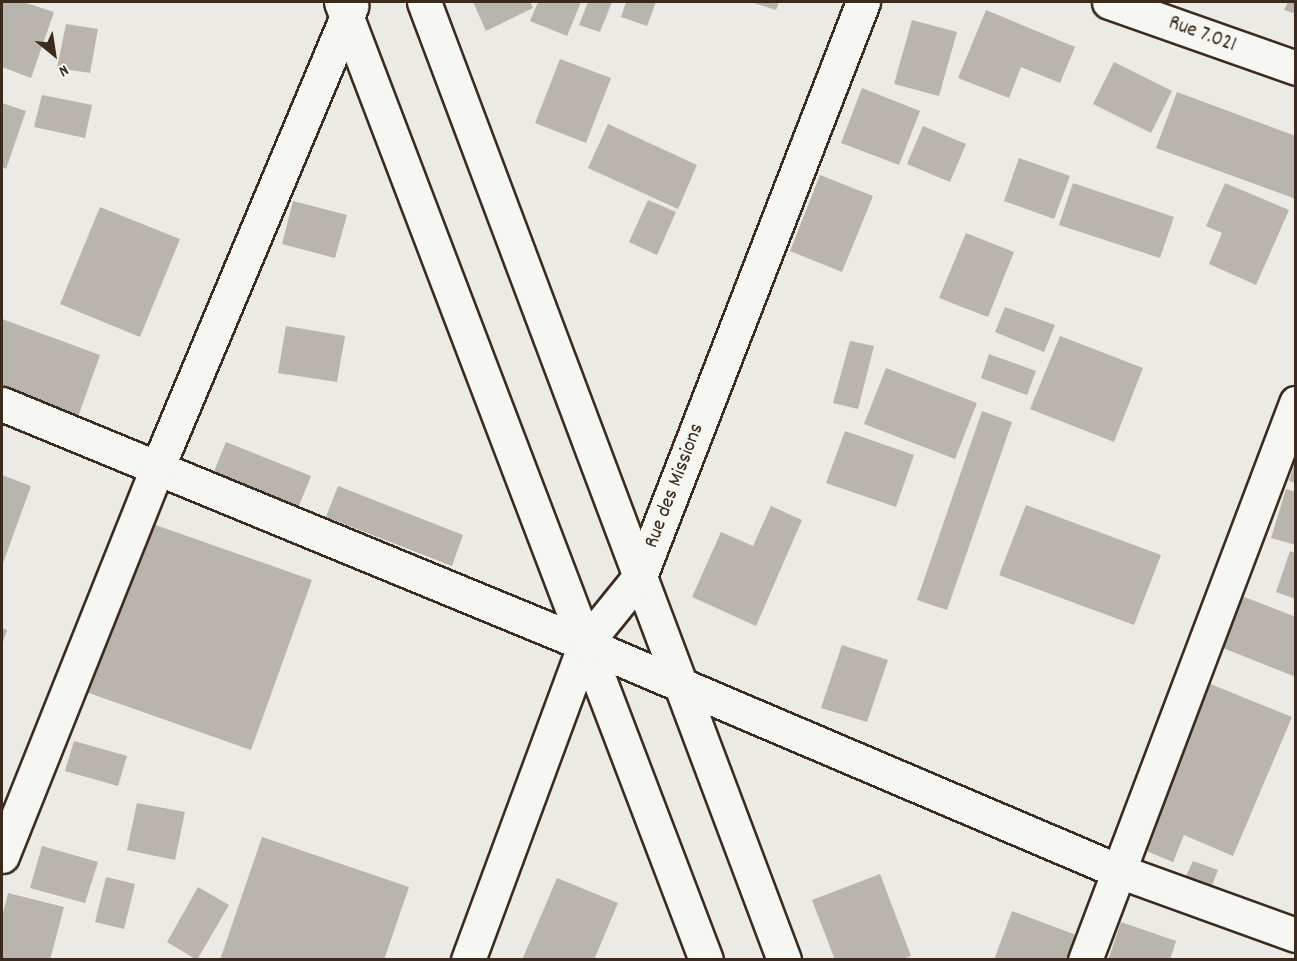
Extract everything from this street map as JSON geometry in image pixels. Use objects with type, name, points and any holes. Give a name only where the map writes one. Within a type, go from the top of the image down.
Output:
[{"type":"street","points":[[424,2],[784,960]]},
{"type":"street","name":"Rue des Missions","points":[[468,960],[585,644],[640,576],[863,2]]},
{"type":"street","name":"Rue 7.021","points":[[1110,2],[1296,68]]},
{"type":"street","points":[[2,856],[158,466],[347,7]]},
{"type":"street","points":[[347,7],[585,644],[706,960]]},
{"type":"street","points":[[1085,960],[1116,870],[1296,403]]},
{"type":"street","points":[[2,404],[158,466],[585,644],[682,688],[1116,870],[1296,935]]},
{"type":"building","points":[[2,2],[23,2],[54,12],[31,78],[2,67]]},
{"type":"building","points":[[473,2],[530,2],[533,8],[486,31]]},
{"type":"building","points":[[538,2],[581,2],[567,36],[530,21]]},
{"type":"building","points":[[588,2],[612,2],[600,32],[579,25]]},
{"type":"building","points":[[626,2],[656,2],[647,26],[621,17]]},
{"type":"building","points":[[751,2],[779,2],[776,10]]},
{"type":"building","points":[[1288,2],[1296,2],[1296,14],[1284,10]]},
{"type":"building","points":[[986,10],[1075,47],[1060,83],[1021,67],[1009,98],[958,78]]},
{"type":"building","points":[[912,20],[957,32],[939,96],[894,84]]},
{"type":"building","points":[[66,24],[98,29],[90,73],[57,68]]},
{"type":"building","points":[[560,59],[611,78],[586,143],[535,123]]},
{"type":"building","points":[[1114,62],[1172,91],[1151,133],[1093,104]]},
{"type":"building","points":[[862,88],[920,111],[899,165],[841,143]]},
{"type":"building","points":[[1177,92],[1296,136],[1296,199],[1156,148]]},
{"type":"building","points":[[42,95],[92,105],[85,138],[34,127]]},
{"type":"building","points":[[2,103],[26,111],[6,169],[2,167]]},
{"type":"building","points":[[608,124],[697,165],[678,209],[588,168]]},
{"type":"building","points":[[923,126],[966,144],[950,182],[907,164]]},
{"type":"building","points":[[1019,158],[1070,176],[1054,219],[1004,201]]},
{"type":"building","points":[[820,175],[873,196],[842,272],[790,251]]},
{"type":"building","points":[[1073,183],[1174,217],[1160,258],[1059,225]]},
{"type":"building","points":[[1225,183],[1289,210],[1256,285],[1209,264],[1222,233],[1206,226]]},
{"type":"building","points":[[648,200],[676,212],[657,255],[629,242]]},
{"type":"building","points":[[293,201],[347,215],[335,258],[282,244]]},
{"type":"building","points":[[100,207],[180,239],[140,337],[60,304]]},
{"type":"building","points":[[966,233],[1014,252],[988,317],[939,298]]},
{"type":"building","points":[[1005,307],[1055,325],[1044,352],[995,332]]},
{"type":"building","points":[[2,319],[100,355],[78,417],[2,391]]},
{"type":"building","points":[[286,326],[345,336],[337,382],[278,373]]},
{"type":"building","points":[[1060,336],[1143,368],[1114,442],[1030,409]]},
{"type":"building","points":[[850,341],[874,346],[858,409],[833,403]]},
{"type":"building","points":[[989,354],[1036,371],[1027,395],[981,378]]},
{"type":"building","points":[[886,368],[977,403],[955,459],[864,424]]},
{"type":"building","points":[[982,411],[1012,422],[947,610],[917,600]]},
{"type":"building","points":[[845,431],[914,455],[896,507],[826,483]]},
{"type":"building","points":[[226,442],[311,476],[298,508],[213,474]]},
{"type":"building","points":[[1296,461],[1296,483],[1289,481]]},
{"type":"building","points":[[2,475],[31,486],[2,566]]},
{"type":"building","points":[[338,486],[463,535],[452,566],[326,517]]},
{"type":"building","points":[[1286,489],[1296,492],[1296,545],[1271,538]]},
{"type":"building","points":[[1026,505],[1161,555],[1134,625],[999,575]]},
{"type":"building","points":[[771,506],[802,520],[756,626],[692,597],[721,532],[753,546]]},
{"type":"building","points":[[147,522],[312,580],[251,750],[86,692]]},
{"type":"building","points":[[1290,551],[1296,553],[1296,599],[1276,592]]},
{"type":"building","points":[[1234,593],[1296,617],[1296,677],[1213,644]]},
{"type":"building","points":[[2,628],[7,630],[2,645]]},
{"type":"building","points":[[842,645],[888,660],[867,722],[821,708]]},
{"type":"building","points":[[1208,683],[1292,717],[1233,856],[1184,835],[1173,862],[1139,848]]},
{"type":"building","points":[[74,741],[127,756],[118,786],[65,771]]},
{"type":"building","points":[[137,803],[185,812],[175,860],[127,850]]},
{"type":"building","points":[[262,837],[409,887],[384,960],[220,960]]},
{"type":"building","points":[[42,846],[98,862],[85,903],[30,888]]},
{"type":"building","points":[[1193,861],[1218,870],[1211,888],[1185,878]]},
{"type":"building","points":[[880,874],[911,956],[901,960],[835,960],[812,900]]},
{"type":"building","points":[[106,877],[135,884],[124,929],[95,922]]},
{"type":"building","points":[[557,878],[618,903],[594,960],[522,960]]},
{"type":"building","points":[[198,887],[229,905],[197,960],[167,942]]},
{"type":"building","points":[[8,893],[64,907],[50,960],[2,960],[2,917]]},
{"type":"building","points":[[1012,911],[1079,936],[1070,960],[994,960]]},
{"type":"building","points":[[1121,922],[1176,941],[1170,960],[1108,960]]}]
